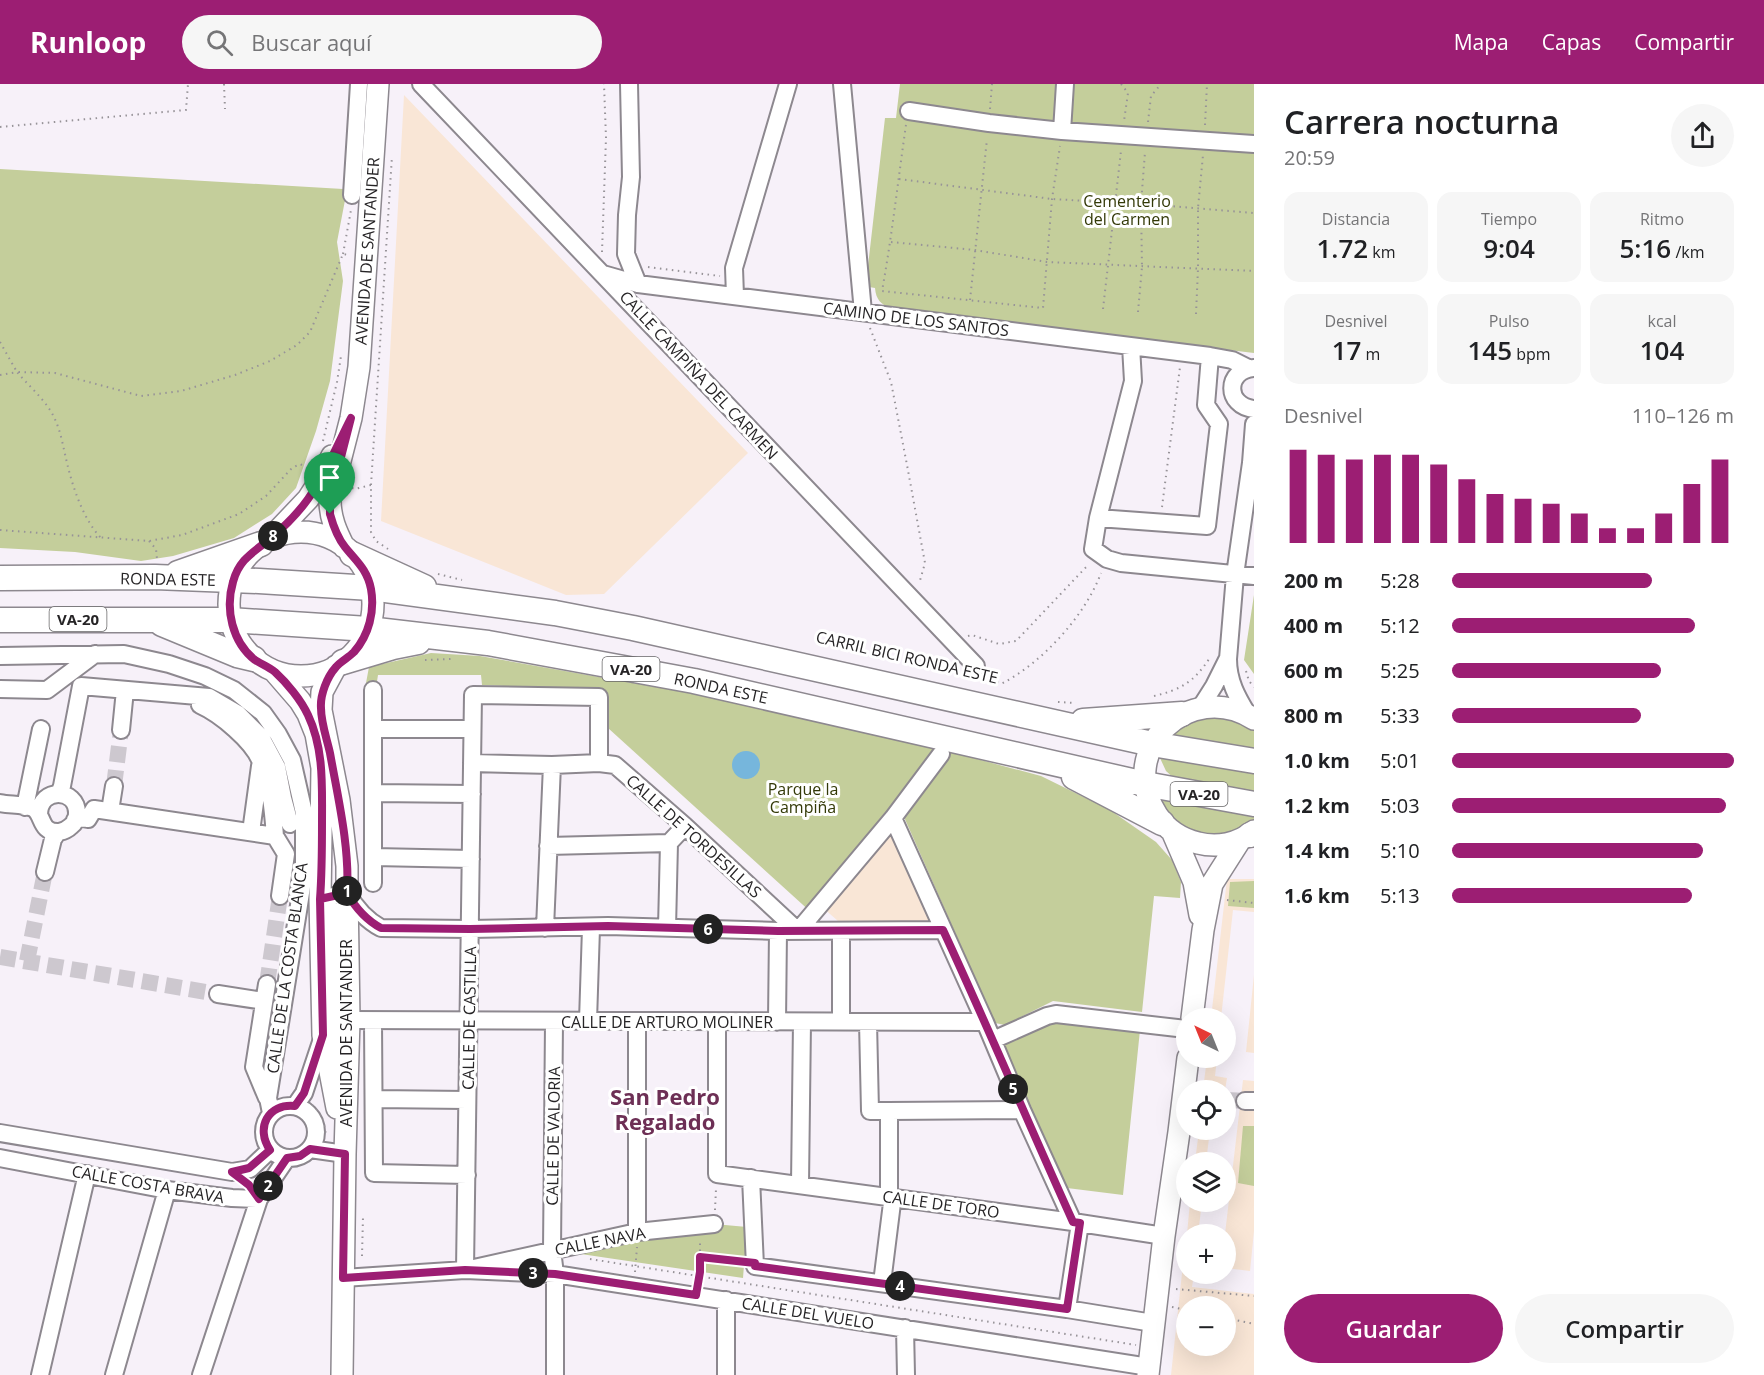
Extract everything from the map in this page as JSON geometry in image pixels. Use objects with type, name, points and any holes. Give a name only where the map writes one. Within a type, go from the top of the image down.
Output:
[{"type":"highway","points":[[168,578],[265,542]]},
{"type":"highway","points":[[348,550],[445,597]]},
{"type":"highway","points":[[0,563],[22,564],[98,578]]},
{"type":"highway","name":"RONDA ESTE","points":[[0,578],[168,578],[371,588],[555,613],[1057,712],[1152,744],[1254,761]]},
{"type":"highway","name":"RONDA ESTE","points":[[0,620],[230,620],[368,629],[488,643],[694,681],[1145,784],[1254,804]]},
{"type":"highway","points":[[151,620],[264,665]]},
{"type":"highway","points":[[339,664],[393,647],[437,638]]},
{"type":"highway","points":[[1057,712],[1191,711]]},
{"type":"highway","points":[[1045,762],[1167,827]]},
{"type":"main road","name":"AVENIDA DE SANTANDER","points":[[371,588],[365,571],[333,526],[330,500],[351,418],[359,368],[378,84]]},
{"type":"main road","name":"AVENIDA DE SANTANDER","points":[[233,580],[243,562],[308,500],[351,418]]},
{"type":"main road","points":[[265,542],[288,533],[301,532],[320,534],[333,539],[348,550]]},
{"type":"main road","points":[[230,620],[229,600],[233,580]]},
{"type":"main road","points":[[368,629],[372,607],[371,588]]},
{"type":"main road","name":"AVENIDA DE SANTANDER","points":[[230,620],[239,641],[300,701],[316,734],[322,768],[327,905],[323,1035],[345,1154]]},
{"type":"main road","name":"AVENIDA DE SANTANDER","points":[[342,1375],[349,1020],[347,866],[339,800],[321,710],[322,692],[339,664],[361,643],[368,629]]},
{"type":"main road","points":[[264,665],[288,675],[302,676],[316,674],[339,664]]},
{"type":"main road","points":[[1203,930],[1194,882],[1167,827],[1150,805],[1145,784],[1146,764],[1152,744],[1165,727],[1191,711],[1224,707],[1251,717]]},
{"type":"main road","points":[[1167,827],[1188,841],[1207,845],[1226,844],[1249,835]]},
{"type":"main road","points":[[1193,1008],[1203,930],[1212,884],[1249,835]]},
{"type":"main road","points":[[1149,1371],[1153,1323],[1162,1297],[1164,1236],[1179,1140]]},
{"type":"street","name":"AVENIDA DE SANTANDER","points":[[352,195],[359,84]]},
{"type":"street","name":"CALLE CAMPIÑA DEL CARMEN","points":[[421,84],[976,666]]},
{"type":"street","name":"CALLE CAMPIÑA DEL CARMEN","points":[[628,84],[631,177],[626,254],[638,284]]},
{"type":"street","points":[[735,296],[734,268],[788,84]]},
{"type":"street","points":[[843,84],[864,312]]},
{"type":"street","points":[[1062,131],[1065,84]]},
{"type":"street","points":[[909,111],[1062,131],[1254,144]]},
{"type":"street","name":"CAMINO DE LOS SANTOS","points":[[602,273],[638,284],[1210,356],[1243,368]]},
{"type":"street","points":[[1131,346],[1133,381],[1098,518],[1093,549],[1121,563],[1254,576]]},
{"type":"street","points":[[1098,518],[1207,526],[1219,424],[1206,405],[1210,356]]},
{"type":"street","points":[[1191,711],[1214,686],[1235,574],[1251,463],[1254,425],[1250,409],[1240,405],[1232,393],[1232,386],[1243,368]]},
{"type":"street","points":[[47,690],[95,654]]},
{"type":"street","name":"CALLE DE LA COSTA BLANCA","points":[[0,656],[124,654],[169,664],[205,676],[234,690],[263,713],[278,734],[292,760],[304,813],[304,874],[269,1106]]},
{"type":"street","points":[[1221,657],[1228,668],[1233,691],[1251,717]]},
{"type":"street","points":[[62,792],[81,686],[209,697],[238,714],[261,737],[277,767],[290,824]]},
{"type":"street","points":[[0,689],[80,692]]},
{"type":"street","points":[[121,730],[125,690]]},
{"type":"street","points":[[373,690],[373,883]]},
{"type":"street","points":[[177,694],[209,709],[238,731],[261,759],[273,801],[275,836],[286,854],[280,896]]},
{"type":"street","name":"CALLE DE CASTILLA","points":[[465,1270],[473,695],[599,697],[599,763]]},
{"type":"street","points":[[41,729],[35,809],[43,824],[54,834]]},
{"type":"street","points":[[374,729],[472,729]]},
{"type":"street","points":[[798,931],[893,818],[941,754]]},
{"type":"street","points":[[251,832],[261,759]]},
{"type":"street","name":"CALLE DE TORDESILLAS","points":[[472,763],[615,765],[685,826],[798,931]]},
{"type":"street","points":[[545,928],[552,765]]},
{"type":"street","points":[[54,834],[68,828],[87,814],[114,786]]},
{"type":"street","points":[[35,809],[48,797],[62,792]]},
{"type":"street","points":[[62,792],[87,814],[275,836]]},
{"type":"street","points":[[374,793],[472,794]]},
{"type":"street","points":[[0,803],[35,809]]},
{"type":"street","points":[[893,818],[1022,1110],[1076,1222],[1067,1309]]},
{"type":"street","points":[[667,928],[669,843],[685,826]]},
{"type":"street","points":[[45,872],[54,834]]},
{"type":"street","points":[[548,846],[669,843]]},
{"type":"street","points":[[374,857],[471,859]]},
{"type":"street","points":[[347,1092],[332,1021],[327,905],[347,893],[356,908],[381,928],[591,928],[608,926],[778,931],[943,930]]},
{"type":"street","points":[[588,1021],[591,928]]},
{"type":"street","points":[[777,1022],[778,931]]},
{"type":"street","points":[[841,931],[841,1022]]},
{"type":"street","points":[[267,984],[254,1067],[269,1106],[263,1132],[266,1144],[275,1154],[287,1158],[300,1156],[310,1149],[316,1136],[315,1123],[309,1113],[295,1106],[269,1106]]},
{"type":"street","points":[[218,994],[264,1001]]},
{"type":"street","points":[[993,1040],[1056,1014],[1176,1028]]},
{"type":"street","name":"CALLE DE ARTURO MOLINER","points":[[349,1020],[985,1022]]},
{"type":"street","name":"AVENIDA DE SANTANDER","points":[[373,1021],[374,1173],[466,1175]]},
{"type":"street","name":"CALLE DE VALORIA","points":[[555,1022],[552,1250],[555,1274],[555,1375]]},
{"type":"street","points":[[637,1022],[637,1232]]},
{"type":"street","points":[[717,1022],[717,1174]]},
{"type":"street","points":[[800,1184],[802,1022]]},
{"type":"street","points":[[868,1022],[870,1111],[1022,1110]]},
{"type":"street","name":"AVENIDA DE SANTANDER","points":[[295,1106],[304,1093],[323,1035]]},
{"type":"street","points":[[374,1099],[467,1100]]},
{"type":"street","points":[[882,1283],[892,1203],[890,1197],[889,1111]]},
{"type":"street","name":"CALLE COSTA BRAVA","points":[[0,1133],[232,1172],[249,1168],[270,1150]]},
{"type":"street","points":[[310,1149],[345,1154]]},
{"type":"street","name":"CALLE COSTA BRAVA","points":[[0,1158],[167,1190],[259,1199]]},
{"type":"street","points":[[201,1375],[259,1199],[287,1158]]},
{"type":"street","name":"CALLE COSTA BRAVA","points":[[232,1172],[249,1185],[259,1199]]},
{"type":"street","points":[[40,1375],[87,1174]]},
{"type":"street","name":"CALLE DE TORO","points":[[717,1174],[1164,1236]]},
{"type":"street","points":[[751,1178],[755,1264],[1153,1323]]},
{"type":"street","points":[[114,1375],[167,1190]]},
{"type":"street","name":"CALLE NAVA","points":[[343,1278],[465,1270],[637,1232],[707,1224]]},
{"type":"street","name":"CALLE DEL VUELO","points":[[465,1270],[555,1274],[905,1328],[1149,1371]]},
{"type":"street","points":[[726,1300],[726,1375]]},
{"type":"street","points":[[905,1328],[906,1375]]},
{"type":"path","points":[[0,127],[186,110],[188,84]]},
{"type":"path","points":[[224,84],[225,109]]},
{"type":"path","points":[[602,273],[606,138],[604,84]]},
{"type":"path","points":[[970,300],[992,84]]},
{"type":"path","points":[[1103,309],[1128,93],[1120,84]]},
{"type":"path","points":[[1138,312],[1142,267],[1141,204],[1146,137],[1151,96],[1161,84]]},
{"type":"path","points":[[1196,314],[1198,208],[1207,84]]},
{"type":"path","points":[[909,111],[882,291],[1043,308],[1052,199],[1062,131]]},
{"type":"path","points":[[392,146],[371,485],[371,532],[376,541],[392,551]]},
{"type":"path","points":[[898,179],[1052,199],[1254,213]]},
{"type":"path","points":[[0,375],[16,372],[55,373],[141,396],[181,391],[236,375],[270,361],[297,345],[310,332],[343,254],[350,224],[352,195]]},
{"type":"path","points":[[891,242],[975,250],[1047,262],[1254,271]]},
{"type":"path","points":[[343,254],[366,255]]},
{"type":"path","points":[[631,266],[734,279]]},
{"type":"path","points":[[864,312],[891,382],[925,563],[914,601]]},
{"type":"path","points":[[0,342],[16,372],[50,411],[61,436],[68,469],[81,506],[93,530],[100,538]]},
{"type":"path","points":[[322,443],[337,382],[342,350]]},
{"type":"path","points":[[1160,522],[1181,360]]},
{"type":"path","points":[[0,530],[149,541],[182,535],[239,514],[266,496],[292,468],[300,464],[310,469]]},
{"type":"path","points":[[346,486],[355,489],[371,485]]},
{"type":"path","points":[[953,642],[972,635],[999,644],[1016,641],[1103,556]]},
{"type":"path","points":[[976,666],[1001,684],[1015,677],[1049,648],[1077,618],[1096,587],[1103,556]]},
{"type":"path","points":[[430,571],[468,582]]},
{"type":"path","points":[[1146,697],[1184,687],[1200,673],[1210,657],[1221,657]]},
{"type":"path","points":[[424,660],[457,658]]},
{"type":"path","points":[[1244,666],[1249,681],[1254,687]]},
{"type":"path","points":[[1057,712],[1081,703]]},
{"type":"path","points":[[1219,899],[1254,903]]},
{"type":"path","points":[[696,1295],[700,1275],[700,1257],[717,1174]]},
{"type":"path","points":[[635,1286],[637,1232]]},
{"type":"path","points":[[700,1257],[755,1264]]},
{"type":"path","name":"CALLE DEL VUELO","points":[[584,1258],[1138,1345]]},
{"type":"path","points":[[1162,1297],[1254,1296]]},
{"type":"path","points":[[1162,1297],[1176,1305]]},
{"type":"path","points":[[1236,1320],[1254,1324]]},
{"type":"shaded area","points":[[404,95],[748,453],[604,594],[566,595],[381,521]]},
{"type":"shaded area","points":[[886,833],[891,833],[930,921],[838,921],[822,907]]},
{"type":"shaded area","points":[[1227,879],[1254,879],[1254,912],[1233,910],[1222,1008],[1212,1008]]},
{"type":"shaded area","points":[[1254,975],[1254,1053],[1246,1052]]},
{"type":"shaded area","points":[[1206,1068],[1216,1068],[1215,1076],[1227,1078],[1227,1080],[1204,1080]]},
{"type":"shaded area","points":[[1243,1080],[1254,1081],[1254,1231],[1250,1271],[1236,1269],[1236,1224],[1226,1224],[1228,1212],[1236,1212],[1236,1140]]},
{"type":"shaded area","points":[[1198,1140],[1209,1140],[1207,1152],[1196,1152]]},
{"type":"shaded area","points":[[1189,1212],[1201,1212],[1199,1224],[1188,1224]]},
{"type":"shaded area","points":[[1181,1284],[1254,1294],[1254,1375],[1171,1375],[1176,1329],[1176,1356],[1236,1356],[1236,1296],[1180,1296]]},
{"type":"green space","name":"Cementerio del Carmen","points":[[900,84],[1254,84],[1254,353],[891,309],[882,303],[878,299],[875,288],[869,287],[868,266],[885,118],[896,118]]},
{"type":"green space","points":[[0,169],[343,189],[346,195],[337,242],[343,281],[330,381],[296,488],[272,514],[234,538],[173,556],[141,561],[75,552],[0,548]]},
{"type":"green space","points":[[1254,595],[1254,674],[1244,660]]},
{"type":"green space","name":"Parque la Campiña","points":[[431,653],[480,656],[718,698],[943,750],[1041,776],[1110,810],[1156,842],[1172,860],[1181,882],[1180,898],[1154,896],[1142,1012],[1053,1001],[1005,1025],[995,1023],[900,808],[813,914],[608,728],[607,710],[588,690],[482,685],[481,675],[378,675],[376,688],[366,683],[369,667]]},
{"type":"green space","points":[[1219,714],[1254,729],[1254,748],[1167,735],[1172,728]]},
{"type":"green space","points":[[1160,754],[1251,770],[1254,774],[1254,794],[1176,780],[1166,771]]},
{"type":"green space","points":[[1156,798],[1254,814],[1254,820],[1249,825],[1227,835],[1204,836],[1179,826]]},
{"type":"green space","points":[[1254,881],[1254,908],[1228,906],[1230,882]]},
{"type":"green space","points":[[1056,1021],[1140,1030],[1123,1195],[1067,1188],[1003,1045]]},
{"type":"green space","points":[[1243,1126],[1254,1126],[1254,1186],[1238,1183]]},
{"type":"green space","points":[[714,1224],[747,1227],[743,1278],[574,1253]]},
{"type":"water","points":[[746,751],[756,755],[760,765],[756,775],[746,779],[736,775],[732,765],[736,755]]},
{"type":"tunnel","points":[[114,786],[121,730]]},
{"type":"tunnel","points":[[27,961],[45,872]]},
{"type":"tunnel","points":[[267,984],[280,896]]},
{"type":"tunnel","points":[[0,957],[218,994]]},
{"type":"tunnel","points":[[1236,1101],[1245,1101]]},
{"type":"district","name":"San Pedro Regalado","points":[[665,1108]]},
{"type":"route","points":[[330,514],[330,500],[351,418],[308,500],[270,539],[261,544],[243,562],[233,580],[229,600],[230,620],[239,641],[254,659],[274,671],[300,701],[316,734],[322,768],[320,899],[347,893],[356,908],[381,928],[591,928],[608,926],[778,931],[943,930],[1073,1222],[1080,1223],[1067,1309],[755,1266],[755,1263],[745,1261],[700,1257],[696,1295],[555,1274],[465,1270],[343,1278],[345,1154],[310,1149],[300,1156],[287,1158],[259,1199],[249,1185],[232,1172],[249,1168],[270,1150],[263,1132],[267,1118],[279,1108],[295,1106],[304,1093],[323,1035],[320,899],[347,893],[348,877],[339,800],[321,710],[322,692],[336,666],[352,654],[361,643],[368,629],[372,607],[371,588],[365,571],[344,547],[333,526],[330,514]]}]
